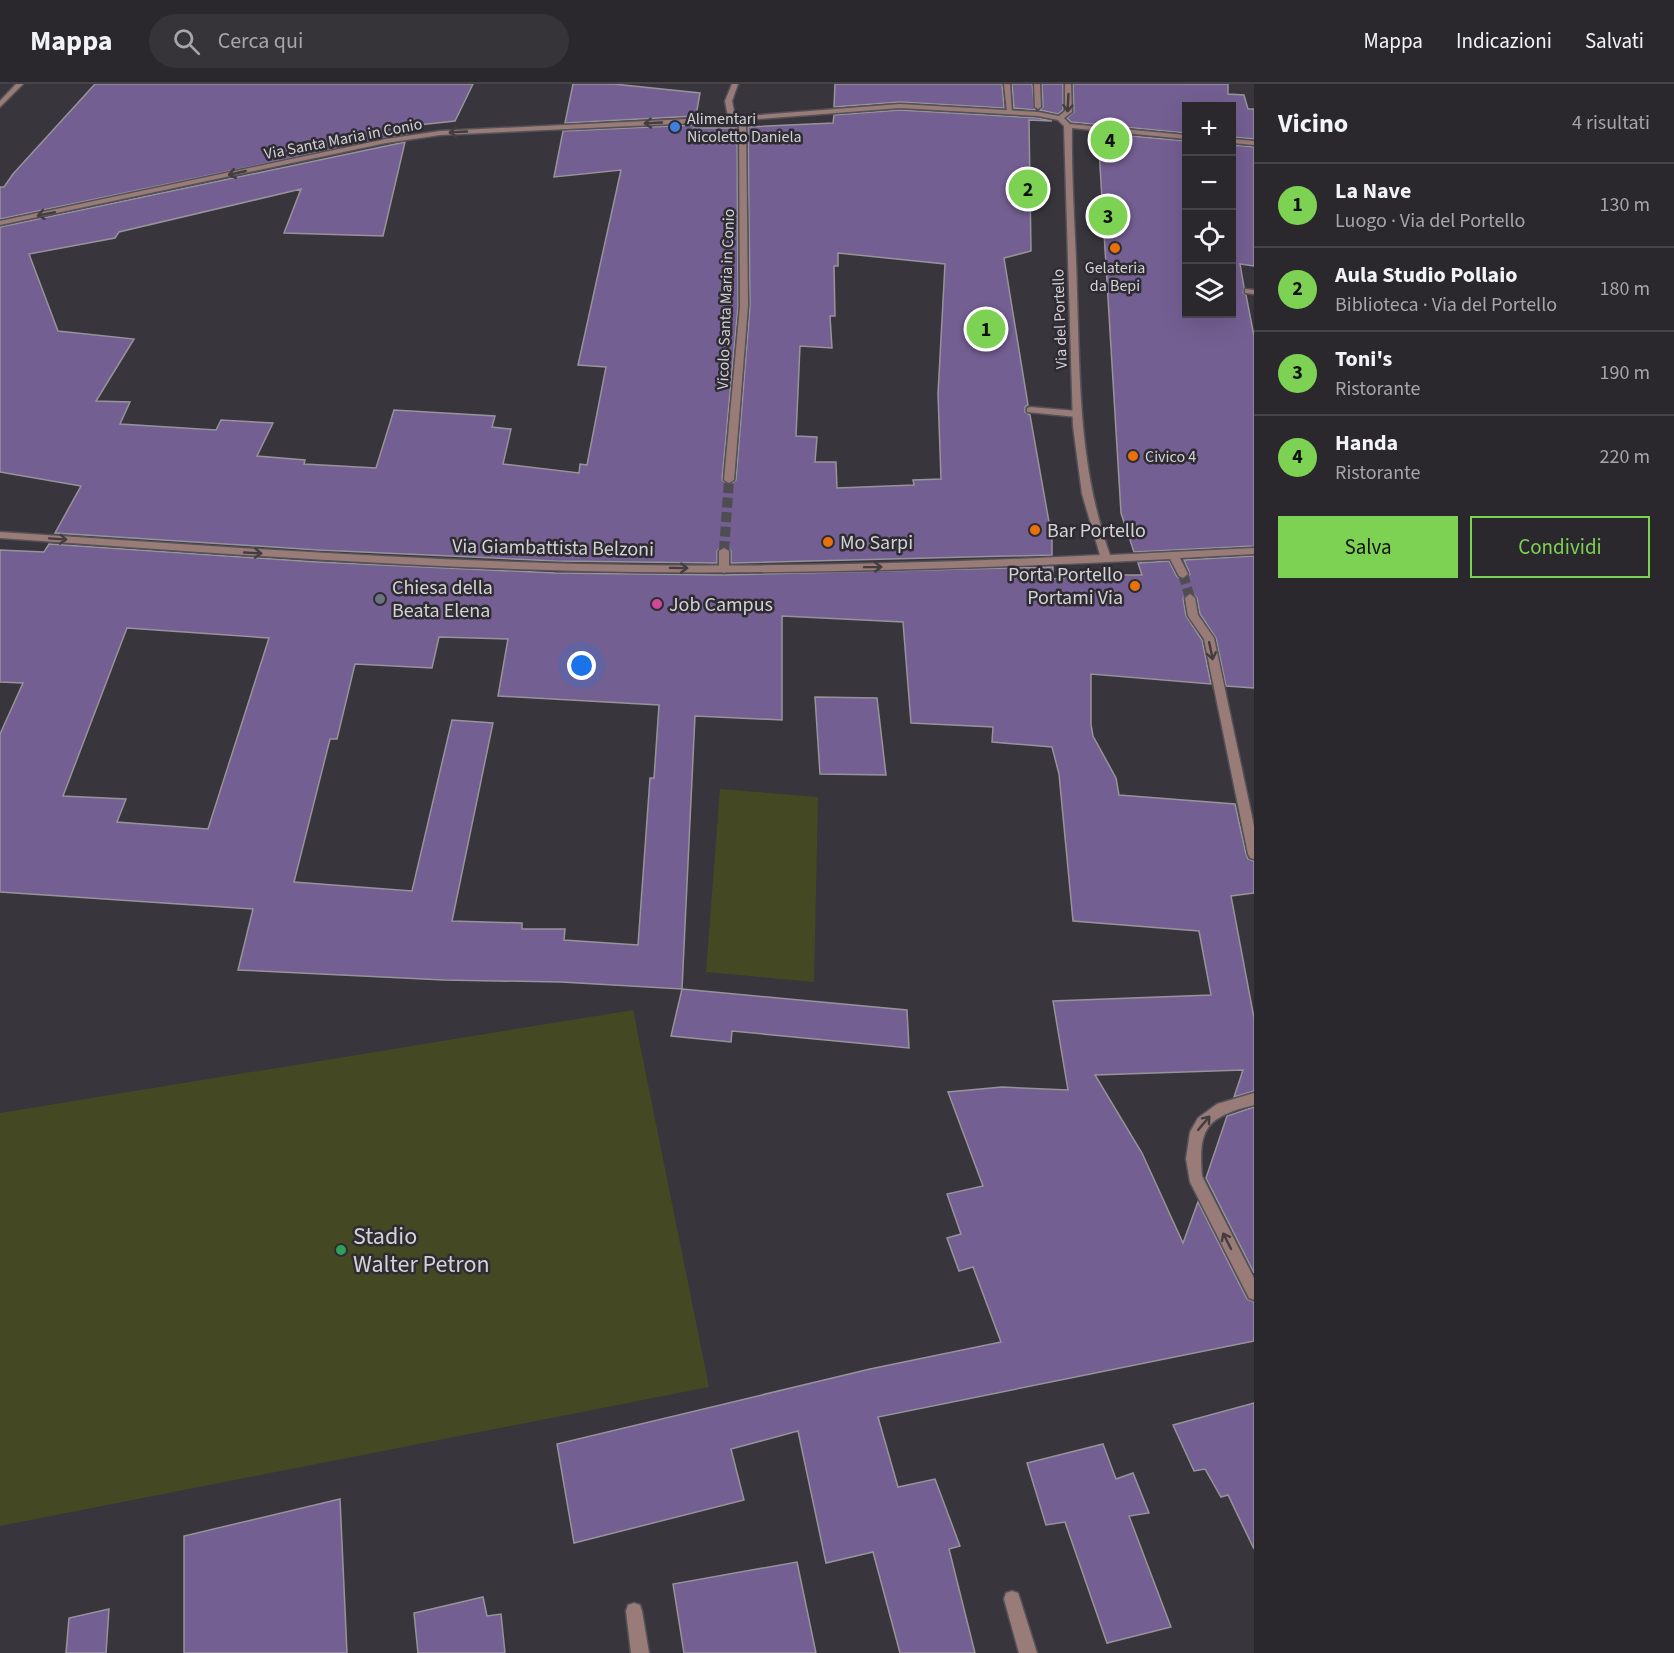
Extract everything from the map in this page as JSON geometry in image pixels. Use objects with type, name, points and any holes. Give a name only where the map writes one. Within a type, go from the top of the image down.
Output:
[{"type":"street","points":[[0,105],[20,84]]},
{"type":"street","points":[[724,84],[735,85],[728,95],[732,119]]},
{"type":"street","points":[[1007,84],[1010,112]]},
{"type":"street","points":[[1037,84],[1038,106]]},
{"type":"street","points":[[1068,84],[1069,112],[1060,118],[1068,126],[1182,137]]},
{"type":"street","name":"Via Santa Maria in Conio","points":[[0,223],[386,141],[440,133],[732,119],[900,106],[1010,112],[1060,118]]},
{"type":"street","name":"Vicolo Santa Maria in Conio","points":[[729,480],[744,306],[742,118]]},
{"type":"street","name":"Via del Portello","points":[[1068,126],[1077,414],[1086,495],[1097,538],[1106,558]]},
{"type":"street","points":[[1236,141],[1254,143]]},
{"type":"street","points":[[1030,410],[1077,414]]},
{"type":"street","name":"Via Giambattista Belzoni","points":[[0,535],[391,561],[724,569],[901,566],[1254,551]]},
{"type":"street","points":[[724,551],[724,569]]},
{"type":"street","points":[[1173,555],[1183,574]]},
{"type":"street","points":[[1190,598],[1193,616],[1209,638],[1254,854]]},
{"type":"street","points":[[1254,1099],[1215,1112],[1202,1122],[1194,1138],[1192,1157],[1195,1177],[1254,1293]]},
{"type":"street","points":[[1012,1599],[1028,1653]]},
{"type":"street","points":[[634,1611],[640,1653]]},
{"type":"green space","points":[[720,789],[818,797],[814,982],[706,972]]},
{"type":"green space","name":"Stadio Walter Petron","points":[[633,1010],[709,1387],[0,1526],[0,1113]]},
{"type":"building","points":[[95,84],[473,84],[455,121],[409,126],[407,134],[0,219],[0,187],[4,187],[13,174]]},
{"type":"building","points":[[573,84],[614,84],[700,93],[696,116],[565,123]]},
{"type":"building","points":[[835,84],[1002,84],[1004,108],[900,102],[834,107]]},
{"type":"building","points":[[1012,84],[1032,84],[1035,110],[1014,108]]},
{"type":"building","points":[[1042,84],[1063,84],[1063,110],[1058,114],[1040,110],[1043,107]]},
{"type":"building","points":[[1073,84],[1228,84],[1228,94],[1244,95],[1248,109],[1254,109],[1254,139],[1236,137],[1236,102],[1182,102],[1182,133],[1071,122],[1067,118],[1074,112]]},
{"type":"building","points":[[900,110],[1038,118],[1052,121],[1029,120],[1031,251],[1004,258],[1028,405],[1025,407],[1025,412],[1030,415],[1052,539],[1052,555],[731,563],[731,551],[723,546],[717,551],[717,563],[556,561],[318,550],[55,533],[81,486],[0,472],[0,227],[405,142],[383,236],[284,233],[301,189],[119,232],[115,238],[29,254],[58,331],[134,339],[96,401],[130,402],[120,424],[216,430],[221,420],[273,423],[257,456],[305,460],[304,464],[376,468],[394,410],[495,416],[492,427],[511,429],[503,464],[579,473],[580,464],[587,465],[606,367],[578,365],[621,170],[554,177],[563,131],[694,125],[694,128],[737,128],[738,306],[722,480],[730,485],[736,480],[750,306],[748,127],[833,123],[834,115]],"holes":[[[838,253],[945,264],[938,394],[941,479],[913,480],[914,485],[837,488],[836,462],[815,462],[817,437],[796,436],[800,346],[832,348],[830,316],[835,316],[834,266],[838,266]]]},
{"type":"building","points":[[1098,133],[1182,141],[1182,318],[1236,318],[1236,145],[1254,147],[1254,266],[1240,264],[1243,293],[1246,295],[1254,336],[1254,546],[1134,552],[1121,513]]},
{"type":"building","points":[[49,544],[317,562],[555,573],[724,575],[1053,567],[1053,579],[1087,575],[1142,575],[1138,563],[1169,561],[1177,577],[1184,580],[1190,574],[1184,560],[1254,556],[1254,688],[1226,686],[1216,638],[1200,614],[1197,598],[1190,592],[1183,598],[1186,616],[1202,640],[1211,684],[1091,674],[1091,725],[1093,736],[1116,778],[1119,795],[1235,804],[1246,854],[1248,859],[1254,861],[1254,893],[1231,896],[1254,1018],[1254,1091],[1234,1097],[1243,1070],[1095,1075],[1142,1153],[1183,1243],[1198,1202],[1247,1299],[1254,1302],[1254,1341],[878,1417],[898,1487],[935,1479],[960,1546],[949,1549],[975,1653],[900,1653],[873,1552],[826,1563],[798,1431],[731,1449],[744,1500],[574,1543],[557,1444],[870,1369],[1001,1342],[973,1267],[959,1271],[947,1238],[961,1234],[947,1194],[983,1186],[948,1092],[1002,1087],[1068,1090],[1053,1001],[1211,995],[1199,931],[1073,921],[1059,774],[1052,747],[992,742],[993,727],[911,723],[903,622],[782,616],[782,720],[695,716],[682,989],[561,982],[444,980],[238,970],[253,909],[0,892],[0,734],[23,683],[0,682],[0,550],[44,552]],"holes":[[[127,628],[269,638],[208,829],[117,822],[126,799],[63,796]],[[439,637],[508,639],[498,696],[659,705],[654,778],[650,778],[638,945],[564,940],[565,929],[522,929],[522,923],[452,921],[493,723],[452,720],[412,891],[294,882],[330,739],[337,739],[355,664],[432,668]]]},
{"type":"building","points":[[815,697],[877,698],[886,775],[820,774]]},
{"type":"building","points":[[682,989],[907,1010],[909,1048],[732,1031],[731,1042],[671,1036]]},
{"type":"building","points":[[1254,1107],[1254,1273],[1206,1178],[1227,1116]]},
{"type":"building","points":[[1254,1403],[1254,1549],[1228,1495],[1221,1497],[1205,1469],[1194,1471],[1173,1425]]},
{"type":"building","points":[[1103,1444],[1116,1479],[1133,1473],[1149,1513],[1129,1516],[1171,1627],[1107,1643],[1065,1522],[1046,1525],[1027,1463]]},
{"type":"building","points":[[340,1499],[347,1653],[184,1653],[184,1536]]},
{"type":"building","points":[[797,1562],[816,1653],[684,1653],[673,1584]]},
{"type":"building","points":[[483,1597],[487,1616],[501,1614],[505,1653],[418,1653],[414,1613]]},
{"type":"building","points":[[109,1609],[106,1653],[66,1653],[69,1618]]},
{"type":"tunnel","points":[[724,551],[729,480]]},
{"type":"tunnel","points":[[1183,574],[1190,598]]},
{"type":"place","name":"Alimentari Nicoletto Daniela","points":[[675,127]]},
{"type":"place","name":"Handa","points":[[1110,140]]},
{"type":"place","name":"Aula Studio Pollaio","points":[[1028,189]]},
{"type":"place","name":"Toni's","points":[[1108,216]]},
{"type":"place","name":"Gelateria da Bepi","points":[[1115,248]]},
{"type":"place","name":"La Nave","points":[[986,329]]},
{"type":"place","name":"Civico 4","points":[[1133,456]]},
{"type":"place","name":"Bar Portello","points":[[1035,530]]},
{"type":"place","name":"Mo Sarpi","points":[[828,542]]},
{"type":"place","name":"Porta Portello Portami Via","points":[[1135,586]]},
{"type":"place","name":"Chiesa della Beata Elena","points":[[380,599]]},
{"type":"place","name":"Job Campus","points":[[657,604]]},
{"type":"place","name":"Stadio Walter Petron","points":[[341,1250]]}]
